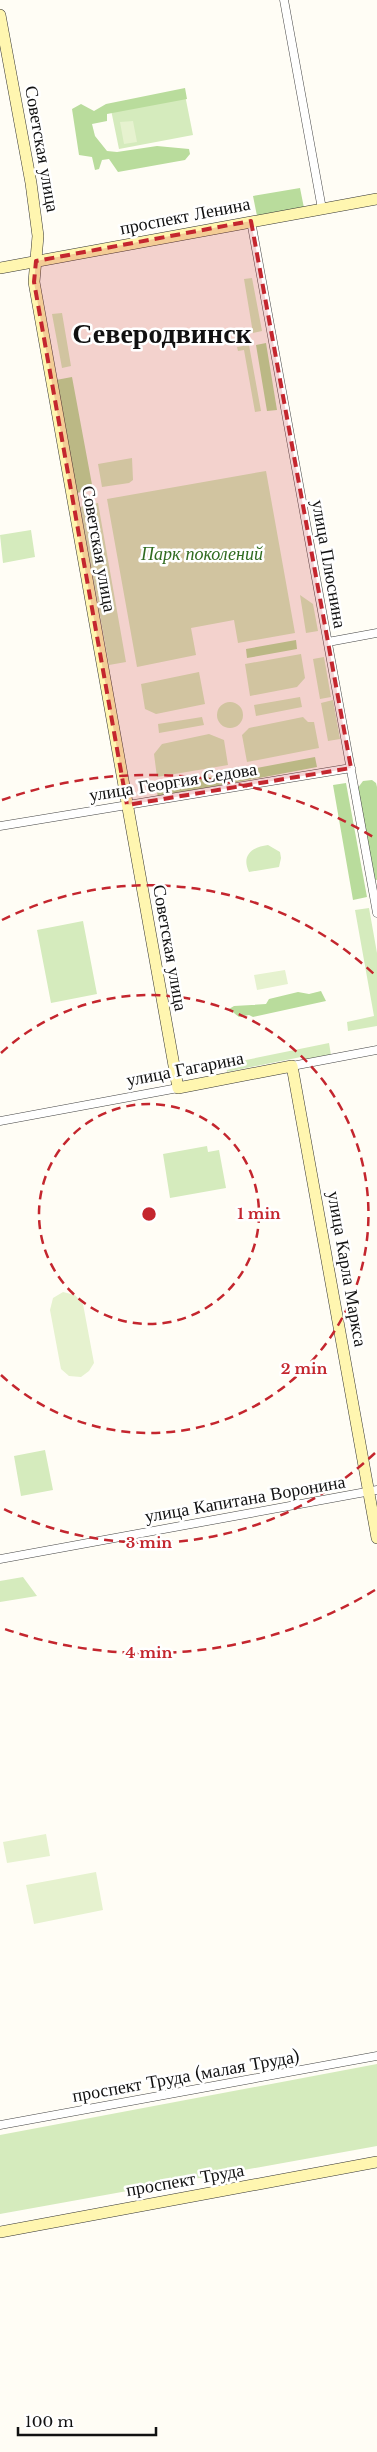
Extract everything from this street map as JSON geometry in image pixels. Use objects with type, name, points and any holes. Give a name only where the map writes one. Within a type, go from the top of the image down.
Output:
[{"type":"street","points":[[284,0],[322,209]]},
{"type":"street","name":"Советская улица","points":[[0,15],[31,183],[38,236],[34,282],[178,1088]]},
{"type":"street","name":"проспект Ленина","points":[[0,268],[377,199]]},
{"type":"street","name":"улица Плюснина","points":[[251,221],[377,913]]},
{"type":"street","points":[[328,642],[377,633]]},
{"type":"street","name":"улица Георгия Седова","points":[[0,826],[351,768]]},
{"type":"street","name":"улица Гагарина","points":[[0,1121],[377,1050]]},
{"type":"street","name":"улица Карла Маркса","points":[[292,1066],[373,1491],[377,1538]]},
{"type":"street","name":"улица Капитана Воронина","points":[[0,1559],[373,1491]]},
{"type":"street","name":"проспект Труда (малая Труда)","points":[[0,2125],[377,2056]]},
{"type":"street","name":"проспект Труда","points":[[0,2232],[377,2162]]},
{"type":"highlighted area","points":[[251,221],[351,768],[127,805],[34,282],[36,261]]},
{"type":"green space","points":[[185,88],[187,99],[107,114],[107,121],[92,124],[95,136],[107,151],[117,152],[157,146],[189,149],[190,154],[185,160],[118,172],[109,159],[102,160],[99,169],[95,170],[92,157],[79,155],[72,109],[81,104],[94,111],[106,104]]},
{"type":"green space","points":[[184,90],[193,135],[119,149],[110,105]]},
{"type":"green space","points":[[133,121],[137,142],[124,144],[120,122]]},
{"type":"green space","points":[[300,188],[304,208],[257,216],[253,196]]},
{"type":"green space","points":[[252,278],[262,331],[253,333],[244,279]]},
{"type":"green space","points":[[62,313],[71,366],[62,368],[52,314]]},
{"type":"green space","points":[[266,343],[277,410],[267,411],[256,345]]},
{"type":"green space","points":[[249,345],[261,411],[255,412],[244,350],[238,351],[237,347]]},
{"type":"green space","points":[[72,377],[93,490],[76,493],[56,380]]},
{"type":"green space","points":[[132,458],[133,480],[129,483],[102,487],[98,464]]},
{"type":"green space","name":"Парк поколений","points":[[266,471],[295,633],[238,643],[234,620],[191,628],[196,655],[137,667],[107,499]]},
{"type":"green space","points":[[98,503],[126,662],[109,665],[80,507]]},
{"type":"green space","points":[[31,530],[35,557],[3,563],[0,535]]},
{"type":"green space","points":[[300,595],[313,604],[318,631],[306,633]]},
{"type":"green space","points":[[296,640],[297,649],[247,658],[246,649]]},
{"type":"green space","points":[[301,654],[305,678],[297,687],[250,696],[245,664]]},
{"type":"green space","points":[[324,657],[331,697],[320,699],[313,659]]},
{"type":"green space","points":[[199,672],[205,704],[156,714],[145,709],[141,684]]},
{"type":"green space","points":[[300,697],[302,707],[256,716],[254,705]]},
{"type":"green space","points":[[333,700],[340,739],[328,741],[321,703]]},
{"type":"green space","points":[[230,702],[239,706],[243,715],[239,724],[230,728],[221,724],[217,715],[221,706]]},
{"type":"green space","points":[[202,717],[204,725],[159,733],[158,724]]},
{"type":"green space","points":[[303,717],[308,722],[314,722],[319,748],[247,762],[242,735],[249,728]]},
{"type":"green space","points":[[209,734],[224,740],[228,765],[157,777],[154,754],[162,744]]},
{"type":"green space","points":[[315,757],[317,767],[158,797],[156,787]]},
{"type":"green space","points":[[372,780],[376,783],[377,787],[377,880],[373,879],[357,789],[363,781]]},
{"type":"green space","points":[[346,783],[367,897],[353,900],[333,785]]},
{"type":"green space","points":[[268,845],[280,852],[279,867],[249,872],[246,861],[247,857],[253,850]]},
{"type":"green space","points":[[369,908],[377,953],[377,1026],[348,1031],[347,1022],[374,1016],[355,910]]},
{"type":"green space","points":[[83,921],[97,994],[51,1003],[37,930]]},
{"type":"green space","points":[[285,970],[288,984],[257,990],[254,975]]},
{"type":"green space","points":[[321,991],[326,1001],[253,1017],[249,1015],[239,1017],[229,1009],[234,1006],[266,1004],[269,999],[298,992],[309,994]]},
{"type":"green space","points":[[329,1043],[331,1055],[306,1060],[301,1057],[227,1072],[226,1064]]},
{"type":"green space","points":[[207,1146],[208,1152],[219,1150],[226,1188],[170,1198],[163,1154]]},
{"type":"green space","points":[[63,1292],[75,1295],[83,1304],[94,1363],[89,1371],[81,1377],[69,1376],[61,1369],[50,1310],[53,1298]]},
{"type":"green space","points":[[45,1450],[53,1490],[21,1496],[14,1456]]},
{"type":"green space","points":[[23,1577],[37,1596],[0,1602],[0,1581]]},
{"type":"green space","points":[[46,1834],[50,1856],[7,1863],[3,1842]]},
{"type":"green space","points":[[96,1872],[103,1910],[34,1924],[26,1885]]},
{"type":"green space","points":[[377,2064],[377,2146],[0,2214],[0,2135]]},
{"type":"district","name":"Северодвинск","points":[[162,333]]}]
